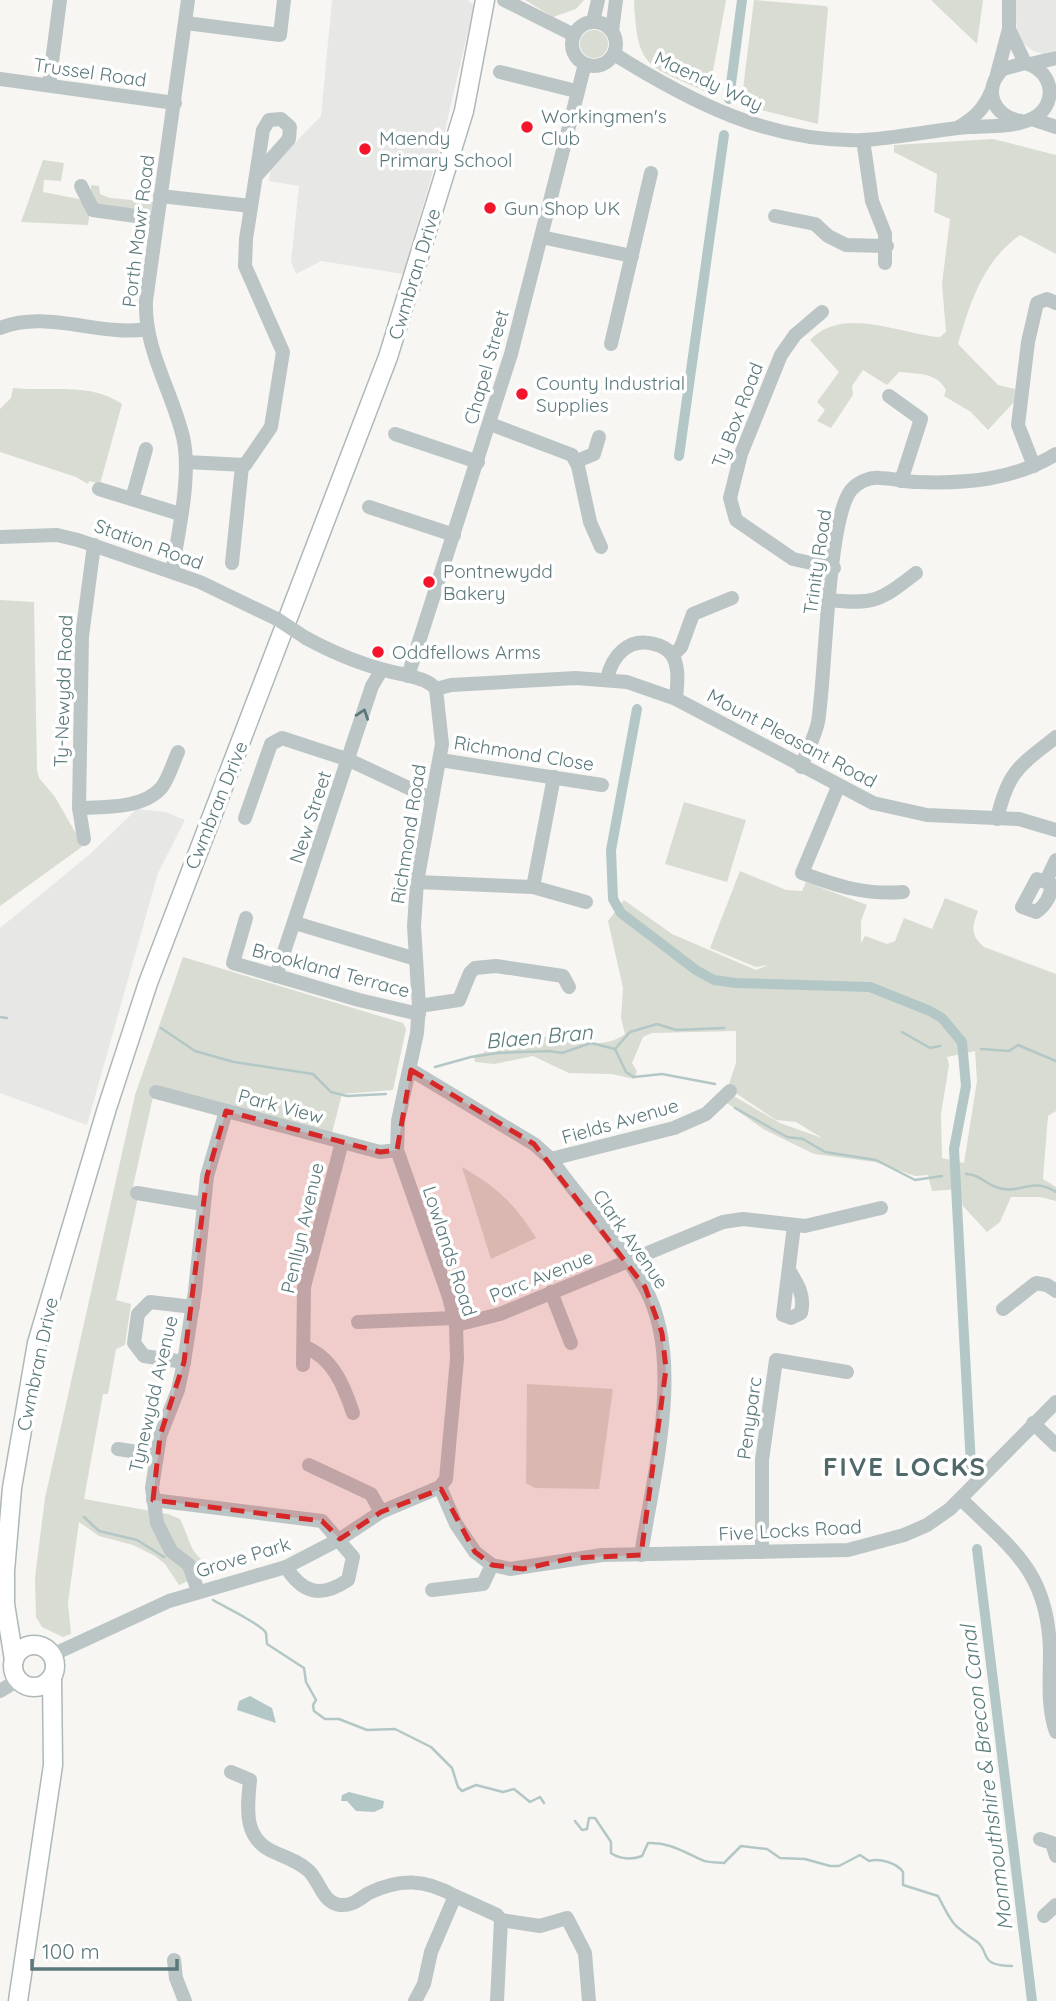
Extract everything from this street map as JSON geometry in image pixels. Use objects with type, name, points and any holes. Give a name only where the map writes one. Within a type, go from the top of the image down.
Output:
[{"type":"main road","name":"Cwmbran Drive","points":[[14,1660],[5,1604],[5,1571],[12,1488],[37,1343],[107,1108],[148,983],[388,358],[464,111],[485,0]]},
{"type":"main road","points":[[10,1623],[45,1650],[55,1666],[52,1677],[53,1765],[18,2001]]},
{"type":"main road","points":[[45,1650],[23,1648],[14,1660],[23,1683],[40,1699],[53,1723]]},
{"type":"main road","points":[[23,1683],[44,1685],[52,1677]]},
{"type":"street","points":[[49,85],[60,0]]},
{"type":"street","name":"Porth Mawr Road","points":[[172,572],[186,462],[183,437],[148,329],[146,301],[188,0]]},
{"type":"street","points":[[186,23],[280,35],[284,0]]},
{"type":"street","points":[[593,22],[598,0]]},
{"type":"street","points":[[612,31],[593,22],[582,26],[574,35],[574,52],[585,64],[604,64],[614,54],[616,42],[612,31],[616,0]]},
{"type":"street","points":[[957,128],[972,120],[985,105],[991,91],[1009,29],[1009,0]]},
{"type":"street","points":[[509,3],[574,35]]},
{"type":"street","points":[[1009,29],[1028,64],[1044,75],[1051,89]]},
{"type":"street","name":"Maendy Way","points":[[614,54],[658,82],[731,117],[791,135],[863,140],[1026,120]]},
{"type":"street","points":[[997,74],[1010,65],[1056,58]]},
{"type":"street","name":"Chapel Street","points":[[408,676],[490,424],[585,64]]},
{"type":"street","points":[[1026,120],[1044,109],[1056,69]]},
{"type":"street","points":[[500,72],[576,91]]},
{"type":"street","name":"Trussel Road","points":[[0,79],[175,103]]},
{"type":"street","name":"Maendy Way","points":[[991,91],[996,109],[1011,120],[1026,120],[1056,127]]},
{"type":"street","points":[[863,140],[872,201],[887,247],[886,263]]},
{"type":"street","points":[[611,344],[651,173]]},
{"type":"street","points":[[186,462],[242,466],[249,461],[271,427],[283,352],[245,266],[257,175]]},
{"type":"street","points":[[81,186],[93,210],[157,219]]},
{"type":"street","points":[[160,196],[251,206]]},
{"type":"street","points":[[775,216],[815,224],[828,236],[846,245],[887,247]]},
{"type":"street","points":[[541,237],[632,256]]},
{"type":"street","points":[[1034,466],[1018,425],[1019,399],[1037,303],[1046,299],[1056,303]]},
{"type":"street","name":"Ty Box Road","points":[[822,312],[795,335],[781,355],[741,454],[730,498],[736,520],[793,559],[834,568]]},
{"type":"street","points":[[0,328],[29,322],[125,330],[148,329]]},
{"type":"street","points":[[889,396],[921,419],[901,481]]},
{"type":"street","points":[[490,424],[564,449],[576,461],[590,522],[601,547]]},
{"type":"street","points":[[395,434],[478,462]]},
{"type":"street","points":[[576,461],[594,454],[599,437]]},
{"type":"street","points":[[132,499],[146,449]]},
{"type":"street","name":"Trinity Road","points":[[801,767],[818,724],[834,568],[843,506],[851,490],[863,480],[879,477],[901,481],[954,482],[994,479],[1034,466],[1056,454]]},
{"type":"street","points":[[232,562],[242,466]]},
{"type":"street","points":[[99,489],[180,514]]},
{"type":"street","points":[[369,507],[454,535]]},
{"type":"street","name":"Station Road","points":[[0,537],[57,535],[172,572],[240,599],[336,655],[381,671],[429,682],[436,689]]},
{"type":"street","name":"Ty-Newydd Road","points":[[85,839],[79,808],[82,636],[94,545]]},
{"type":"street","points":[[830,600],[863,603],[877,600],[916,573]]},
{"type":"street","points":[[673,656],[681,647],[693,614],[732,598]]},
{"type":"street","points":[[607,679],[611,663],[632,643],[659,645],[673,656],[678,677],[676,699]]},
{"type":"street","name":"New Street","points":[[276,976],[372,687],[381,671]]},
{"type":"street","name":"Mount Pleasant Road","points":[[436,689],[468,684],[607,679],[646,687],[676,699],[856,797],[949,824],[1019,819],[1056,830]]},
{"type":"street","name":"Richmond Road","points":[[411,1070],[419,1010],[416,959],[417,881],[442,744],[436,689]]},
{"type":"street","points":[[997,819],[1008,780],[1015,770],[1056,737]]},
{"type":"street","points":[[245,818],[273,741],[286,738],[349,760],[432,799]]},
{"type":"street","points":[[79,808],[119,805],[152,795],[164,784],[178,752]]},
{"type":"street","name":"Richmond Close","points":[[440,760],[602,785]]},
{"type":"street","points":[[533,887],[554,777]]},
{"type":"street","points":[[838,787],[802,873],[840,888],[873,894],[903,892]]},
{"type":"street","points":[[1046,880],[1056,860]]},
{"type":"street","points":[[417,881],[533,887],[586,902]]},
{"type":"street","name":"Brookland Terrace","points":[[246,918],[233,963],[419,1010]]},
{"type":"street","points":[[295,923],[416,959]]},
{"type":"street","points":[[419,1010],[459,1000],[470,973],[485,966],[563,976],[569,987]]},
{"type":"street","name":"Lowlands Road","points":[[411,1070],[398,1121],[397,1150],[455,1321],[457,1359],[449,1466],[446,1479],[440,1487]]},
{"type":"street","name":"Clark Avenue","points":[[411,1070],[530,1140],[551,1159],[627,1261],[655,1309],[666,1368],[641,1555]]},
{"type":"street","name":"Fields Avenue","points":[[551,1159],[674,1128],[706,1114],[730,1091]]},
{"type":"street","name":"Park View","points":[[156,1092],[380,1152],[397,1150]]},
{"type":"street","name":"Tynewydd Avenue","points":[[198,1591],[189,1565],[171,1551],[157,1523],[153,1500],[160,1436],[178,1390],[184,1362],[193,1307],[207,1176],[226,1111]]},
{"type":"street","name":"Penllyn Avenue","points":[[303,1365],[304,1287],[342,1142]]},
{"type":"street","points":[[137,1193],[203,1203]]},
{"type":"street","name":"Parc Avenue","points":[[358,1322],[455,1321],[500,1314],[723,1222],[743,1219],[794,1226],[881,1208]]},
{"type":"street","points":[[789,1270],[794,1226]]},
{"type":"street","points":[[1003,1309],[1036,1283],[1047,1285],[1056,1291]]},
{"type":"street","points":[[551,1292],[571,1343]]},
{"type":"street","points":[[184,1362],[144,1356],[134,1343],[138,1314],[150,1302],[193,1307]]},
{"type":"street","points":[[305,1347],[325,1358],[343,1386],[353,1413]]},
{"type":"street","name":"Penyparc","points":[[762,1552],[762,1460],[776,1360],[847,1372]]},
{"type":"street","name":"Five Locks Road","points":[[492,1564],[523,1569],[572,1558],[848,1550],[878,1544],[928,1525],[961,1499],[1056,1402]]},
{"type":"street","points":[[1033,1423],[1056,1445]]},
{"type":"street","points":[[118,1449],[157,1455]]},
{"type":"street","points":[[309,1465],[371,1494],[381,1512]]},
{"type":"street","points":[[432,1590],[483,1584],[492,1564],[475,1552],[462,1533],[440,1487]]},
{"type":"street","name":"Grove Park","points":[[45,1650],[198,1591],[286,1567],[340,1539],[381,1512],[440,1487]]},
{"type":"street","points":[[961,1499],[1006,1540],[1027,1566],[1048,1618],[1053,1650],[1049,1690],[1056,1732]]},
{"type":"street","points":[[153,1500],[322,1521],[353,1557],[348,1580],[337,1587],[321,1591],[306,1589],[296,1583],[286,1567]]},
{"type":"street","points":[[0,1691],[23,1683]]},
{"type":"street","points":[[231,1772],[250,1780],[247,1816],[256,1840],[302,1866],[330,1902],[340,1905],[357,1903],[367,1894],[406,1880],[429,1883],[501,1920],[540,1926],[568,1918],[585,1953],[589,2001]]},
{"type":"street","points":[[1040,1839],[1052,1843],[1056,1856]]},
{"type":"street","points":[[415,2001],[424,1984],[431,1952],[455,1896]]},
{"type":"street","points":[[1044,1916],[1056,1905]]},
{"type":"street","points":[[497,2001],[501,1920]]},
{"type":"street","points":[[174,1960],[176,1978],[185,2001]]},
{"type":"highlighted area","points":[[411,1070],[534,1144],[645,1287],[662,1333],[666,1369],[641,1555],[572,1558],[523,1569],[492,1565],[475,1552],[441,1489],[381,1512],[340,1539],[322,1521],[153,1500],[160,1436],[184,1362],[207,1176],[226,1111],[380,1152],[397,1150]]},
{"type":"shaded area","name":"Maendy Primary School","points":[[332,0],[467,0],[474,5],[445,130],[403,274],[321,261],[296,274],[291,261],[299,186],[269,181],[271,168],[321,116]]},
{"type":"shaded area","points":[[525,0],[584,0],[576,9],[553,17]]},
{"type":"shaded area","points":[[634,0],[726,0],[709,93],[672,77],[650,63],[638,41]]},
{"type":"shaded area","points":[[754,0],[828,8],[818,124],[741,105]]},
{"type":"shaded area","points":[[932,0],[983,0],[977,44],[932,1]]},
{"type":"shaded area","points":[[1014,0],[1056,0],[1056,50],[1043,54],[1033,51],[1021,42],[1017,31]]},
{"type":"shaded area","points":[[594,30],[604,34],[608,44],[604,54],[594,58],[584,54],[580,44],[584,34]]},
{"type":"shaded area","points":[[993,139],[1056,155],[1056,254],[1020,235],[1007,245],[987,270],[980,284],[958,344],[998,385],[1015,389],[1014,402],[988,430],[971,412],[944,396],[946,390],[932,377],[899,372],[887,385],[863,370],[852,386],[853,395],[831,428],[817,421],[825,410],[817,402],[839,372],[810,340],[824,330],[839,324],[855,323],[940,337],[946,332],[942,284],[950,219],[934,212],[937,174],[894,152],[894,145]]},
{"type":"shaded area","points":[[43,160],[64,163],[61,181],[44,180],[43,192],[79,199],[90,211],[88,225],[21,222]]},
{"type":"shaded area","points":[[91,185],[99,186],[100,194],[110,198],[153,202],[151,213],[91,204]]},
{"type":"shaded area","points":[[13,388],[83,390],[110,397],[122,404],[100,484],[89,481],[88,484],[76,477],[0,452],[0,409],[11,398]]},
{"type":"shaded area","points":[[0,600],[34,602],[37,770],[39,778],[55,797],[83,846],[0,906]]},
{"type":"shaded area","points":[[684,802],[746,820],[727,882],[665,864]]},
{"type":"shaded area","points":[[137,809],[166,812],[185,820],[158,873],[87,1125],[0,1093],[0,928],[89,855]]},
{"type":"shaded area","points":[[740,871],[786,890],[802,891],[806,882],[867,905],[861,921],[861,943],[865,936],[887,944],[895,941],[904,918],[932,929],[945,898],[978,911],[974,930],[976,939],[984,947],[1056,974],[1056,1111],[1048,1116],[1043,1179],[1056,1187],[1056,1201],[1040,1197],[1011,1197],[1000,1222],[987,1232],[963,1206],[959,1189],[932,1191],[928,1175],[915,1176],[875,1162],[814,1154],[763,1129],[727,1103],[732,1095],[780,1123],[822,1138],[796,1122],[776,1120],[737,1094],[729,1084],[736,1063],[736,1031],[652,1033],[643,1037],[632,1063],[637,1071],[634,1079],[612,1074],[569,1073],[533,1056],[494,1064],[475,1062],[474,1055],[483,1053],[492,1045],[530,1037],[603,1043],[625,1034],[621,1018],[623,988],[608,921],[624,900],[672,934],[756,970],[768,965],[756,967],[710,948]],"holes":[[[975,1051],[977,1081],[964,1163],[942,1158],[941,1114],[949,1065],[947,1057]]]},
{"type":"shaded area","points":[[183,957],[403,1023],[406,1029],[393,1090],[342,1094],[332,1133],[155,1088],[131,1195],[138,1197],[116,1300],[131,1304],[125,1345],[116,1349],[108,1394],[103,1394],[84,1499],[168,1514],[180,1519],[195,1553],[215,1569],[179,1585],[165,1564],[155,1556],[133,1545],[99,1536],[79,1522],[68,1603],[71,1634],[63,1637],[42,1627],[36,1617],[35,1578],[45,1498],[135,1095]]},
{"type":"shaded area","points":[[462,1167],[504,1197],[536,1238],[491,1259]]},
{"type":"shaded area","points":[[527,1384],[613,1389],[599,1489],[535,1488],[526,1483]]},
{"type":"shaded area","points":[[250,1696],[272,1708],[276,1723],[237,1710],[239,1701]]},
{"type":"shaded area","points":[[349,1792],[384,1801],[383,1808],[374,1812],[356,1811],[347,1801],[341,1801],[342,1795]]},
{"type":"waterway","points":[[729,99],[742,0]]},
{"type":"waterway","points":[[679,456],[724,135]]},
{"type":"waterway","points":[[637,709],[611,850],[613,899],[621,913],[696,970],[714,980],[870,987],[942,1018],[962,1042],[966,1086],[954,1149],[971,1466]]},
{"type":"waterway","name":"Blaen Bran","points":[[0,1017],[7,1018]]},
{"type":"waterway","points":[[615,1049],[630,1032],[657,1024],[676,1030],[724,1028]]},
{"type":"waterway","name":"Blaen Bran","points":[[161,1028],[195,1051],[234,1062],[313,1074],[331,1092],[347,1096],[386,1094]]},
{"type":"waterway","points":[[902,1032],[930,1048],[940,1046]]},
{"type":"waterway","name":"Blaen Bran","points":[[435,1067],[498,1053],[562,1053],[591,1043],[615,1049],[626,1072],[634,1077],[662,1074],[715,1084]]},
{"type":"waterway","points":[[981,1049],[1009,1051],[1018,1045],[1056,1061]]},
{"type":"waterway","name":"Blaen Bran","points":[[735,1108],[787,1137],[803,1139],[825,1152],[876,1160],[915,1180],[942,1176]]},
{"type":"waterway","name":"Blaen Bran","points":[[966,1174],[1004,1189],[1039,1186],[1056,1192]]},
{"type":"waterway","points":[[84,1517],[99,1531],[137,1540],[164,1557]]},
{"type":"waterway","name":"Monmouthshire & Brecon Canal","points":[[977,1549],[1032,2001]]},
{"type":"waterway","points":[[213,1600],[258,1625],[266,1633],[267,1644],[304,1668],[306,1682],[316,1700],[314,1711],[325,1719],[339,1719],[367,1730],[395,1729],[431,1747],[452,1768],[462,1791],[476,1785],[503,1792],[514,1789],[530,1802],[540,1797],[544,1803]]},
{"type":"waterway","points":[[575,1821],[582,1830],[587,1829],[589,1818],[595,1818],[611,1842],[611,1853],[618,1857],[642,1856],[648,1843],[656,1843],[670,1846],[704,1861],[724,1863],[741,1846],[767,1849],[780,1858],[805,1859],[830,1866],[839,1866],[860,1855],[869,1861],[888,1862],[903,1872],[903,1885],[938,1896],[953,1922],[980,1945],[989,1961],[1012,1966]]},
{"type":"place","name":"Workingmen's Club","points":[[527,127]]},
{"type":"place","name":"Maendy Primary School","points":[[365,149]]},
{"type":"place","name":"Gun Shop UK","points":[[490,208]]},
{"type":"place","name":"County Industrial Supplies","points":[[522,394]]},
{"type":"place","name":"Pontnewydd Bakery","points":[[429,582]]},
{"type":"place","name":"Oddfellows Arms","points":[[378,652]]},
{"type":"district","name":"FIVE LOCKS","points":[[905,1466]]}]
